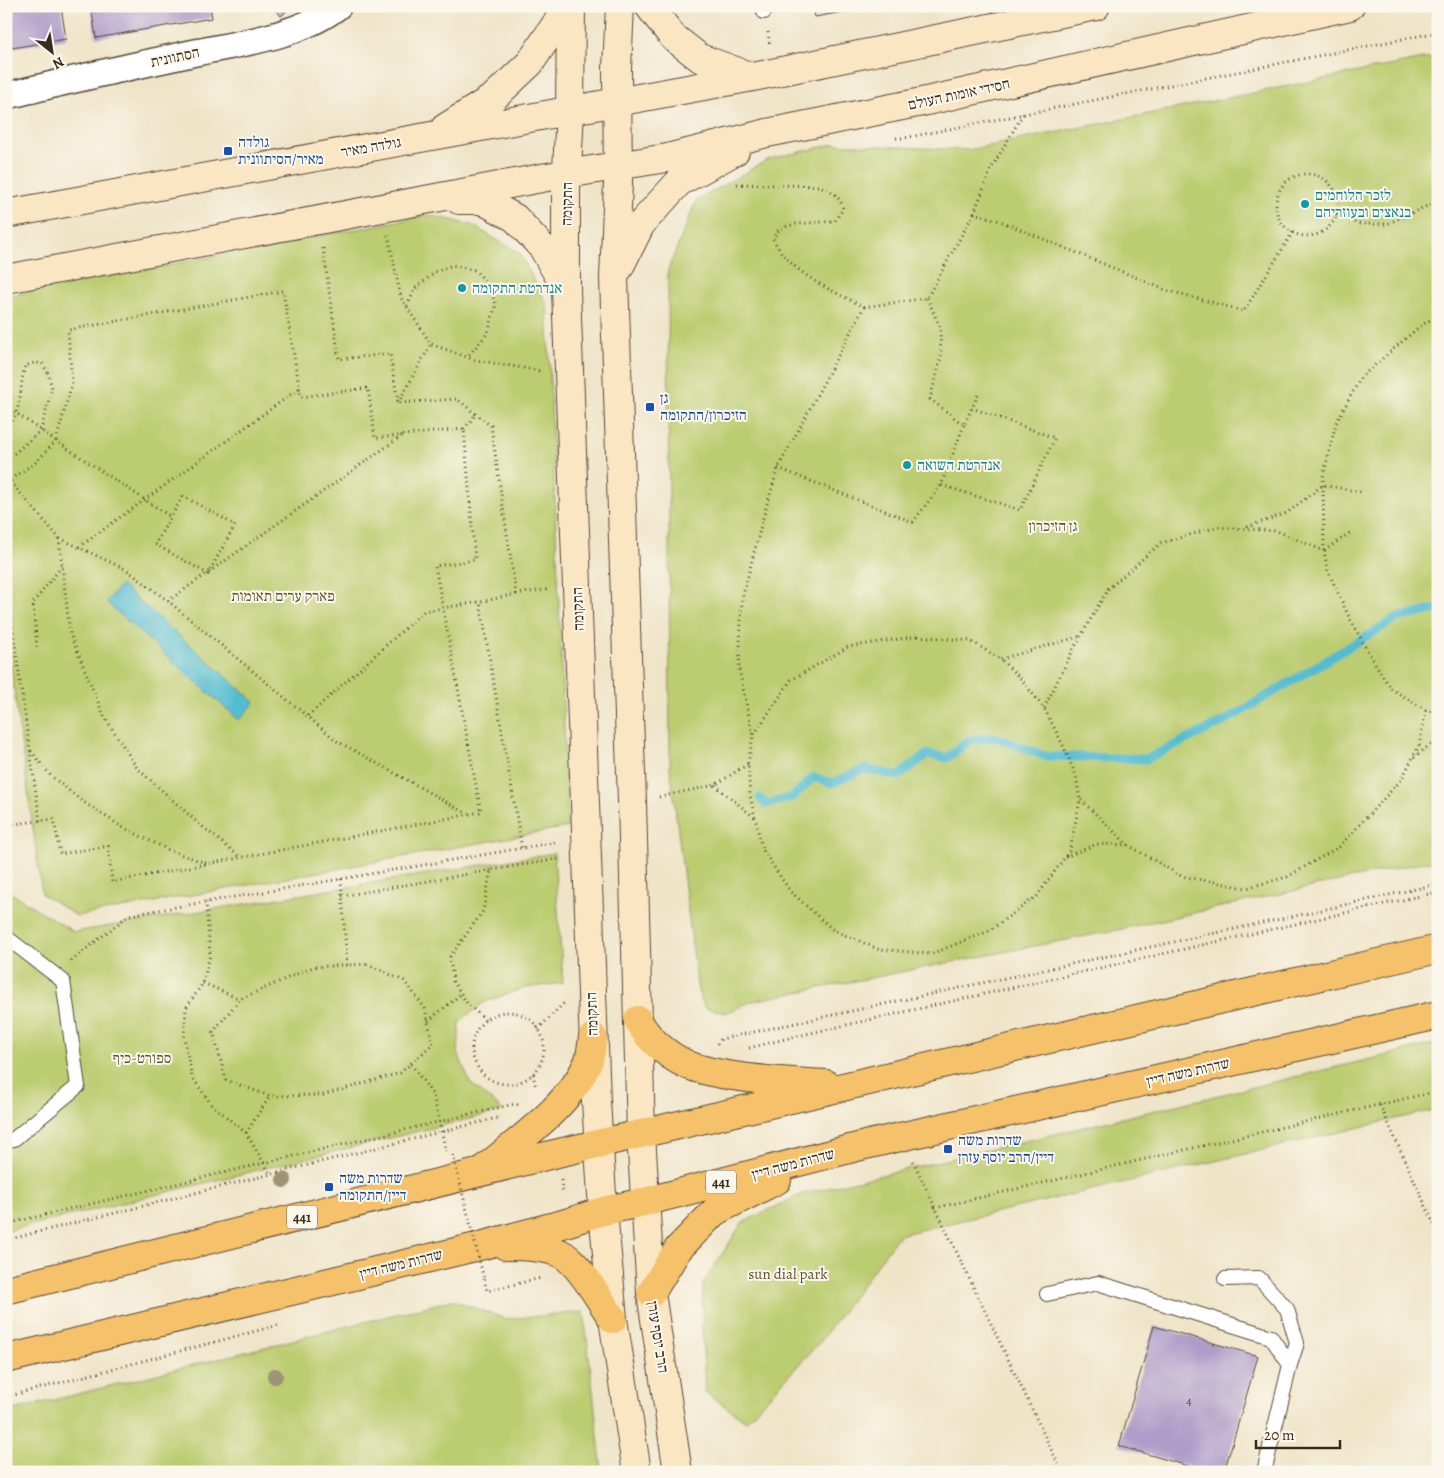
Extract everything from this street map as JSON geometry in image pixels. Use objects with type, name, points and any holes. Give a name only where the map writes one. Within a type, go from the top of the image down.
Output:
[{"type":"main road","name":"441","points":[[6,1290],[598,1144],[1438,949]]},
{"type":"main road","name":"שדרות משה דיין","points":[[6,1359],[480,1246],[566,1223],[602,1211],[644,1202],[864,1145],[1438,1014]]},
{"type":"main road","points":[[638,1020],[648,1035],[661,1046],[676,1058],[695,1068],[741,1077],[850,1086]]},
{"type":"main road","points":[[479,1173],[549,1114],[564,1098],[579,1078],[589,1060],[593,1037]]},
{"type":"main road","points":[[651,1293],[678,1248],[714,1212],[770,1183],[864,1145]]},
{"type":"main road","points":[[480,1246],[526,1246],[560,1254],[579,1270],[613,1319]]},
{"type":"street","name":"הסתוונית","points":[[6,96],[78,78],[286,33],[328,14],[338,6]]},
{"type":"street","name":"התקומה","points":[[569,6],[570,110],[566,289],[593,1037],[602,1211]]},
{"type":"street","points":[[433,135],[494,97],[530,63],[569,6]]},
{"type":"street","points":[[620,6],[618,69],[619,166],[614,278],[644,1202]]},
{"type":"street","points":[[649,6],[673,38],[700,58],[764,75]]},
{"type":"street","points":[[618,102],[764,75],[1096,6]]},
{"type":"street","name":"חסידי אומות העולם","points":[[568,173],[667,158],[767,133],[922,102],[1350,6]]},
{"type":"street","name":"גולדה מאיר","points":[[6,214],[618,102]]},
{"type":"street","points":[[614,278],[641,224],[679,182],[767,133]]},
{"type":"street","points":[[6,279],[568,173]]},
{"type":"street","points":[[427,200],[482,200],[515,218],[543,248],[566,289]]},
{"type":"street","name":"הרב יוסף עזרן","points":[[644,1202],[651,1293],[678,1472]]},
{"type":"street","points":[[602,1211],[613,1319],[637,1472]]},
{"type":"lane","points":[[6,937],[63,981],[78,1086],[14,1139],[6,1141]]},
{"type":"lane","points":[[1225,1278],[1259,1278],[1287,1309],[1297,1343],[1264,1472]]},
{"type":"lane","points":[[1048,1294],[1098,1284],[1271,1336],[1290,1365]]},
{"type":"path","points":[[764,75],[766,9]]},
{"type":"path","points":[[894,138],[904,138],[1438,32]]},
{"type":"path","points":[[927,298],[974,213],[991,169],[1023,114]]},
{"type":"path","points":[[1300,174],[1313,174],[1328,182],[1335,192],[1336,214],[1325,230],[1315,235],[1303,235],[1293,232],[1280,220],[1276,202],[1278,194],[1283,185],[1290,179],[1300,174]]},
{"type":"path","points":[[729,184],[819,186],[832,191],[841,201],[843,209],[835,222],[796,224],[780,228],[773,238],[778,250],[794,267],[832,291],[864,307],[927,298]]},
{"type":"path","points":[[1336,214],[1358,224],[1387,224],[1438,201]]},
{"type":"path","points":[[381,208],[401,298],[431,344],[475,360],[569,376]]},
{"type":"path","points":[[974,213],[1000,221],[1166,290],[1244,311],[1293,232]]},
{"type":"path","points":[[319,220],[339,359],[390,354],[398,403]]},
{"type":"path","points":[[407,306],[416,288],[435,272],[452,265],[474,270],[486,281],[496,304],[488,334],[467,357]]},
{"type":"path","points":[[8,481],[35,463],[56,441],[72,383],[68,330],[283,291],[301,397],[368,388],[375,438],[464,429]]},
{"type":"path","points":[[927,298],[940,327],[941,357],[930,399],[964,425]]},
{"type":"path","points":[[753,736],[791,680],[848,647],[918,636],[971,641],[1000,660],[1021,679],[1044,708],[1063,745],[1076,776],[1080,800],[1070,850],[1037,896],[989,931],[931,954],[878,949],[833,930],[790,891],[762,849],[750,795],[748,763],[753,736],[739,668],[742,599],[778,468],[864,307]]},
{"type":"path","points":[[1438,316],[1418,326],[1361,377],[1336,423],[1323,477],[1324,551],[1328,570],[1348,615],[1390,688],[1426,710],[1438,714]]},
{"type":"path","points":[[398,403],[431,344]]},
{"type":"path","points":[[6,428],[18,414],[21,380],[25,366],[42,363],[48,373],[52,388],[41,430],[6,461]]},
{"type":"path","points":[[78,547],[300,388]]},
{"type":"path","points":[[778,468],[914,522],[941,485],[978,394]]},
{"type":"path","points":[[398,403],[457,399],[491,426],[516,594]]},
{"type":"path","points":[[6,406],[171,517]]},
{"type":"path","points":[[941,485],[1020,510],[1055,438],[972,408]]},
{"type":"path","points":[[6,825],[54,819],[60,854],[108,846],[112,882],[481,812],[435,566],[475,560],[464,429],[476,414]]},
{"type":"path","points":[[168,601],[404,435]]},
{"type":"path","points":[[6,473],[8,481],[59,538],[127,570],[168,601],[337,741],[469,814]]},
{"type":"path","points":[[1244,528],[1287,513],[1323,485],[1361,492]]},
{"type":"path","points":[[183,496],[235,525],[208,574],[155,544],[183,496]]},
{"type":"path","points":[[1044,708],[1081,636],[1108,589],[1161,543],[1218,527],[1244,528],[1277,531],[1324,551]]},
{"type":"path","points":[[1324,551],[1351,532]]},
{"type":"path","points":[[59,538],[70,634],[103,714],[137,768],[240,858]]},
{"type":"path","points":[[37,647],[33,603],[62,566]]},
{"type":"path","points":[[6,582],[40,821]]},
{"type":"path","points":[[308,716],[424,611],[577,584]]},
{"type":"path","points":[[480,602],[522,848]]},
{"type":"path","points":[[1000,660],[1081,636]]},
{"type":"path","points":[[18,667],[24,666]]},
{"type":"path","points":[[1080,800],[1128,845],[1180,876],[1246,888],[1287,877],[1339,847],[1401,780],[1419,746],[1426,710]]},
{"type":"path","points":[[1413,757],[1438,739]]},
{"type":"path","points":[[30,751],[51,776],[122,827],[171,851],[208,864]]},
{"type":"path","points":[[632,802],[715,785],[748,763]]},
{"type":"path","points":[[715,785],[755,818]]},
{"type":"path","points":[[87,948],[129,915],[548,844]]},
{"type":"path","points":[[1065,858],[1097,844],[1128,845]]},
{"type":"path","points":[[342,896],[586,855]]},
{"type":"path","points":[[484,1020],[467,1003],[453,981],[450,957],[483,911],[491,870]]},
{"type":"path","points":[[341,879],[347,965]]},
{"type":"path","points":[[695,1068],[722,1040],[1438,884]]},
{"type":"path","points":[[746,1049],[1438,892]]},
{"type":"path","points":[[206,902],[210,956],[203,983],[186,1008],[184,1038],[192,1076],[211,1104],[246,1133],[271,1174]]},
{"type":"path","points":[[368,964],[404,981],[425,1008],[433,1044],[400,1073],[323,1095],[270,1096],[226,1080],[213,1032],[240,999],[313,968],[347,965],[368,964]]},
{"type":"path","points":[[203,983],[240,999]]},
{"type":"path","points":[[428,1021],[462,994]]},
{"type":"path","points":[[507,1011],[530,1019],[538,1028],[543,1040],[544,1052],[540,1064],[533,1074],[512,1084],[490,1079],[480,1072],[474,1062],[471,1051],[472,1040],[484,1020],[495,1014],[507,1011]]},
{"type":"path","points":[[410,1064],[433,1095],[443,1132],[447,1158]]},
{"type":"path","points":[[935,1208],[1438,1091]]},
{"type":"path","points":[[246,1133],[270,1096]]},
{"type":"path","points":[[6,1224],[440,1121],[514,1104],[523,1105]]},
{"type":"path","points":[[1380,1105],[1438,1233]]},
{"type":"path","points":[[6,1240],[505,1116]]},
{"type":"path","points":[[902,1137],[1062,1472]]},
{"type":"path","points":[[454,1155],[487,1290],[542,1278],[534,1275]]},
{"type":"path","points":[[481,1272],[491,1270]]},
{"type":"path","points":[[6,1397],[282,1325]]},
{"type":"green space","name":"גן הזיכרון","points":[[1438,56],[1438,859],[1112,931],[752,1001],[726,1013],[705,1008],[698,991],[670,767],[668,270],[696,201],[769,159],[835,144],[968,150]]},
{"type":"green space","name":"פארק ערים תאומות","points":[[430,215],[472,225],[519,253],[547,304],[568,827],[77,916],[42,894],[6,632],[6,296]]},
{"type":"green space","name":"ספורט-כיף","points":[[554,853],[563,983],[524,988],[485,1002],[460,1021],[458,1053],[470,1083],[502,1111],[6,1231],[6,890],[74,932]]},
{"type":"green space","name":"sun dial park","points":[[1438,1043],[1438,1109],[899,1235],[819,1343],[746,1421],[705,1392],[702,1330],[703,1284],[742,1223],[802,1194]]},
{"type":"green space","points":[[452,1300],[506,1319],[584,1312],[602,1472],[6,1472],[6,1412]]},
{"type":"water","points":[[121,585],[255,702],[239,720],[106,602]]},
{"type":"building","points":[[6,6],[61,6],[66,39],[6,49]]},
{"type":"building","points":[[91,6],[210,6],[212,18],[96,38]]},
{"type":"building","points":[[273,6],[291,6],[281,16]]},
{"type":"building","points":[[813,6],[870,6],[870,7],[815,17]]},
{"type":"building","points":[[1154,1326],[1258,1356],[1224,1472],[1209,1472],[1119,1446]]},
{"type":"waterway","points":[[760,798],[766,804],[793,797],[813,777],[832,783],[864,769],[899,776],[927,754],[947,758],[970,740],[995,737],[1045,756],[1146,759],[1227,720],[1397,618],[1438,609]]},
{"type":"place","name":"גולדה מאיר/הסיתוונית","points":[[228,151]]},
{"type":"place","name":"לזכר הלוחמים בנאצים ובעוזריהם","points":[[1305,204]]},
{"type":"place","name":"אנדרטת התקומה","points":[[462,288]]},
{"type":"place","name":"גן הזיכרון/התקומה","points":[[650,407]]},
{"type":"place","name":"אנדרטת השואה","points":[[907,465]]},
{"type":"place","name":"שדרות משה דיין/הרב יוסף עזרן","points":[[948,1149]]},
{"type":"place","name":"שדרות משה דיין/התקומה","points":[[329,1187]]}]
